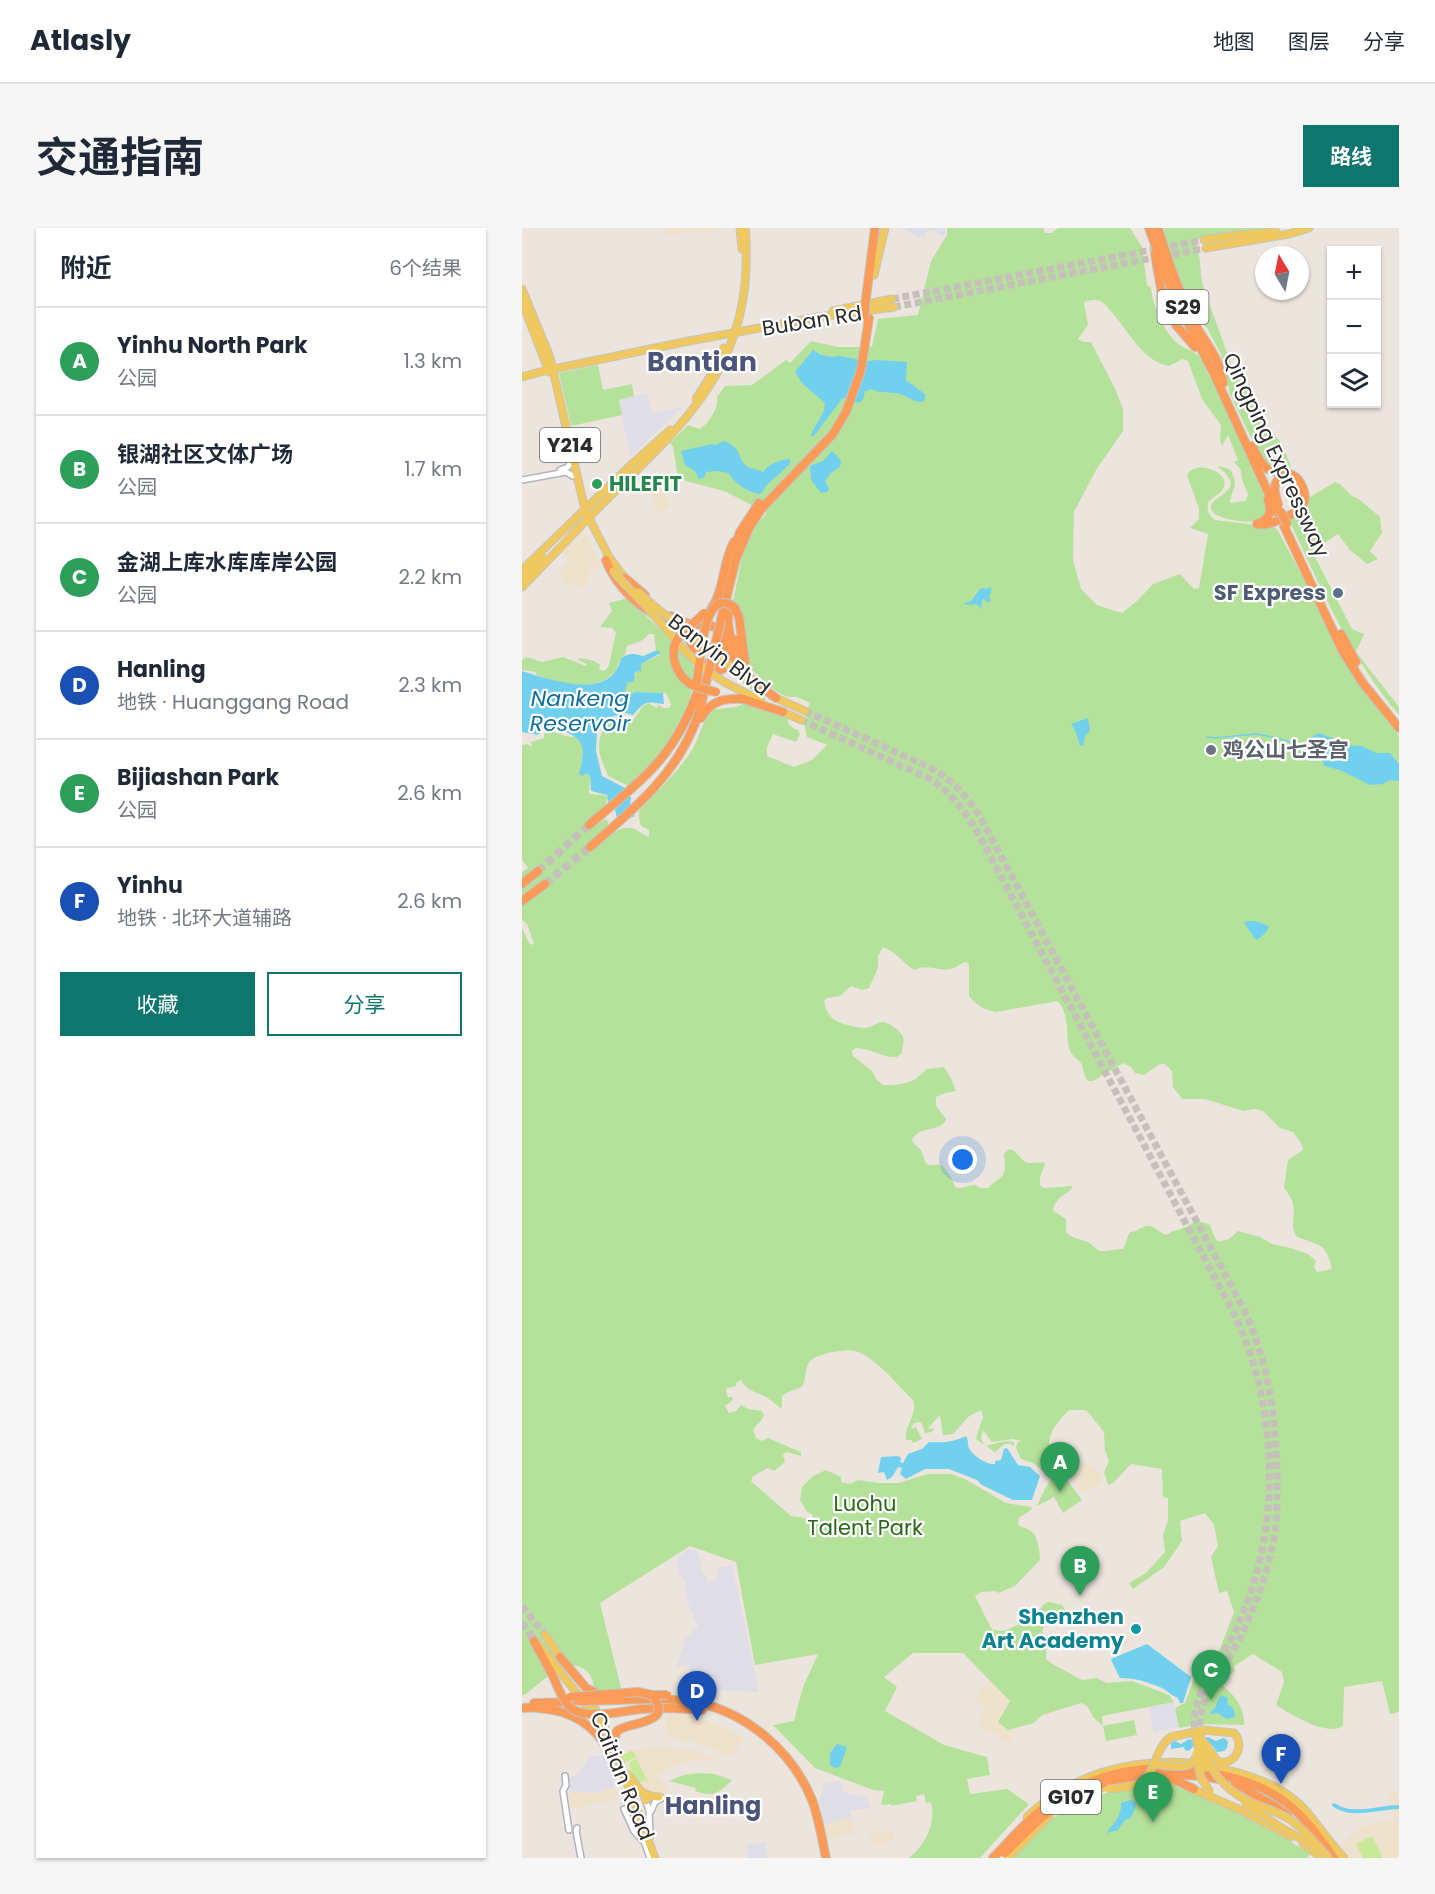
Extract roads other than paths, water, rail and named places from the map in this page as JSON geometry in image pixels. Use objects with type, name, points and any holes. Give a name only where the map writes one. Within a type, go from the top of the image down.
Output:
[{"type":"highway","points":[[783,712],[689,683],[680,674],[674,659],[674,650],[678,639],[704,613],[713,599],[731,547],[764,498],[831,433],[844,411],[859,377],[875,228]]},
{"type":"highway","points":[[868,298],[874,275],[880,228]]},
{"type":"highway","name":"Qingping Expressway","points":[[1150,228],[1163,300],[1176,325],[1207,359],[1279,511],[1349,650],[1395,717]]},
{"type":"highway","name":"Qingping Expressway","points":[[1150,228],[1176,293],[1191,324],[1207,349],[1279,511]]},
{"type":"highway","points":[[1158,228],[1180,293],[1195,325],[1211,348],[1222,373],[1222,383]]},
{"type":"highway","points":[[1227,403],[1247,458],[1270,506],[1270,514],[1259,524]]},
{"type":"highway","points":[[1244,430],[1264,466],[1270,470],[1294,476],[1300,483],[1304,494],[1304,501],[1300,509],[1274,522],[1259,524]]},
{"type":"highway","points":[[1259,524],[1274,521],[1300,506],[1302,493],[1296,480],[1290,476],[1281,477],[1275,483],[1279,511]]},
{"type":"highway","points":[[1259,524],[1280,529],[1319,601]]},
{"type":"highway","name":"Qingping Expressway","points":[[1286,525],[1342,650],[1362,682],[1395,717]]},
{"type":"highway","points":[[718,619],[745,528]]},
{"type":"highway","points":[[667,774],[683,751],[704,704],[730,562],[745,528]]},
{"type":"highway","points":[[671,615],[691,620],[708,614],[718,596],[727,558]]},
{"type":"highway","points":[[606,560],[613,576],[641,606],[667,620],[684,633],[693,644],[702,663],[710,669],[723,669],[730,660],[732,652],[728,624],[732,608],[733,574]]},
{"type":"highway","points":[[625,578],[681,622],[719,628],[726,640],[730,660]]},
{"type":"highway","points":[[670,745],[687,711],[696,685],[704,634],[710,611],[717,604],[729,604],[739,617],[746,668],[750,679],[776,698]]},
{"type":"highway","points":[[658,615],[690,647],[697,665],[696,685]]},
{"type":"highway","points":[[590,825],[650,772],[670,745],[708,674],[725,648],[726,640]]},
{"type":"highway","points":[[590,847],[646,797],[688,751],[701,719],[710,706],[726,698],[744,699]]},
{"type":"highway","points":[[1395,717],[1399,729]]},
{"type":"highway","points":[[522,884],[538,871]]},
{"type":"highway","points":[[522,901],[544,884]]},
{"type":"highway","points":[[535,1641],[566,1702],[579,1713],[669,1708],[702,1710]]},
{"type":"highway","points":[[560,1657],[586,1688],[594,1694],[603,1696],[667,1695],[724,1712],[747,1723],[765,1736],[789,1760],[803,1781],[812,1802],[824,1858]]},
{"type":"highway","points":[[537,1708],[638,1692],[652,1695],[657,1705],[654,1719],[623,1727],[617,1731],[612,1750]]},
{"type":"highway","points":[[621,1702],[655,1698],[695,1702]]},
{"type":"highway","points":[[524,1704],[621,1702],[674,1704],[702,1710],[745,1726],[765,1740],[785,1761],[799,1782],[810,1807],[824,1858]]},
{"type":"highway","points":[[524,1704],[559,1710],[579,1719],[597,1733],[612,1750]]},
{"type":"highway","points":[[1209,1766],[1233,1777],[1299,1825]]},
{"type":"highway","name":"G107","points":[[993,1858],[1022,1828],[1070,1791],[1130,1768],[1209,1772],[1233,1777],[1263,1789],[1299,1809],[1332,1857]]},
{"type":"highway","points":[[1158,1768],[1194,1789]]},
{"type":"highway","name":"G107","points":[[1001,1858],[1041,1818],[1072,1797],[1100,1784],[1158,1768],[1208,1778],[1233,1777],[1313,1828],[1332,1857]]},
{"type":"highway","points":[[1299,1809],[1313,1828]]},
{"type":"highway","points":[[1022,1828],[1033,1811]]},
{"type":"highway","points":[[1041,1818],[1056,1811]]},
{"type":"highway","points":[[1269,1823],[1313,1828]]},
{"type":"main road","points":[[594,507],[665,439],[698,397],[715,369],[733,332],[741,276],[740,228]]},
{"type":"main road","points":[[522,570],[562,532],[585,515],[681,425],[712,384],[719,372],[740,316],[745,278],[745,228]]},
{"type":"main road","points":[[874,275],[885,228]]},
{"type":"main road","points":[[1296,228],[1205,244],[1289,234],[1309,228]]},
{"type":"main road","name":"Y214","points":[[522,289],[550,369],[585,515],[609,557],[625,578]]},
{"type":"main road","name":"Y214","points":[[522,302],[550,369],[573,476],[585,515],[606,560]]},
{"type":"main road","name":"Buban Rd","points":[[893,303],[819,318],[733,332],[751,327],[893,303]]},
{"type":"main road","points":[[740,316],[742,325],[751,327]]},
{"type":"main road","points":[[550,369],[733,332]]},
{"type":"main road","points":[[522,376],[733,332]]},
{"type":"main road","points":[[719,336],[725,339],[726,345]]},
{"type":"main road","points":[[522,479],[565,469],[570,463]]},
{"type":"main road","points":[[522,479],[566,472],[573,476]]},
{"type":"main road","points":[[522,587],[558,550],[585,515]]},
{"type":"main road","points":[[522,580],[576,524],[530,574]]},
{"type":"main road","points":[[522,580],[530,566],[562,532]]},
{"type":"main road","points":[[522,580],[558,550]]},
{"type":"main road","name":"Banyin Blvd","points":[[606,560],[679,646],[703,668],[726,683],[801,720]]},
{"type":"main road","name":"Banyin Blvd","points":[[625,578],[637,592],[706,644],[754,687],[805,711]]},
{"type":"main road","name":"Caitian Road","points":[[545,1635],[592,1703],[630,1796]]},
{"type":"main road","name":"Caitian Road","points":[[535,1641],[586,1702],[598,1722],[620,1765],[635,1813],[653,1858]]},
{"type":"main road","points":[[1096,1791],[1133,1785],[1143,1781],[1163,1743],[1171,1737],[1200,1731],[1233,1732],[1239,1739],[1238,1749]]},
{"type":"main road","points":[[1130,1768],[1187,1766],[1193,1763],[1198,1733]]},
{"type":"main road","points":[[1198,1733],[1207,1748],[1233,1777]]},
{"type":"main road","points":[[1198,1733],[1199,1752],[1220,1785],[1274,1823],[1332,1857]]},
{"type":"main road","points":[[1198,1733],[1207,1759],[1223,1783],[1248,1801],[1289,1819],[1332,1857]]},
{"type":"main road","points":[[1219,1762],[1231,1761],[1243,1738]]},
{"type":"main road","points":[[1196,1754],[1201,1778],[1210,1792],[1269,1823],[1306,1846],[1332,1857]]},
{"type":"main road","points":[[988,1858],[1033,1811],[1052,1796],[1081,1780],[1102,1772],[1177,1762],[1209,1766]]},
{"type":"main road","points":[[620,1765],[641,1791],[646,1801],[650,1818],[653,1858]]},
{"type":"main road","points":[[565,1776],[566,1785],[563,1791],[569,1830]]},
{"type":"main road","points":[[1008,1858],[1056,1811],[1077,1798],[1120,1783],[1156,1779],[1175,1782],[1194,1789],[1284,1833]]},
{"type":"main road","points":[[641,1791],[661,1798]]},
{"type":"main road","points":[[650,1818],[654,1803],[661,1798]]},
{"type":"main road","points":[[624,1809],[634,1831],[653,1858]]},
{"type":"main road","points":[[635,1813],[643,1842]]},
{"type":"main road","name":"Caitian Road","points":[[635,1813],[643,1825],[653,1858]]},
{"type":"main road","points":[[643,1825],[650,1837]]},
{"type":"main road","points":[[577,1828],[581,1858]]},
{"type":"main road","points":[[1313,1828],[1344,1858]]},
{"type":"water","points":[[813,350],[821,355],[832,357],[907,362],[906,380],[926,395],[923,402],[914,401],[900,394],[871,389],[865,391],[863,400],[859,402],[848,397],[842,399],[813,437],[811,434],[824,411],[825,403],[802,383],[795,372]]},
{"type":"water","points":[[724,441],[737,450],[744,464],[763,472],[778,461],[789,459],[791,462],[760,494],[742,487],[729,473],[706,472],[704,478],[699,479],[695,471],[685,465],[681,451],[716,445]]},
{"type":"water","points":[[832,451],[841,460],[840,467],[825,481],[829,489],[827,492],[821,493],[811,480],[810,466],[823,461]]},
{"type":"water","points":[[990,587],[992,589],[989,597],[991,601],[982,600],[981,609],[977,604],[965,605],[964,603],[971,601],[981,588]]},
{"type":"water","name":"Nankeng Reservoir","points":[[657,650],[661,653],[641,664],[641,671],[635,672],[634,681],[628,682],[624,694],[626,696],[635,692],[663,693],[664,704],[646,703],[633,715],[625,713],[605,719],[597,731],[596,751],[602,776],[627,789],[631,798],[630,806],[635,816],[626,820],[617,819],[615,809],[609,805],[607,795],[591,791],[590,776],[587,773],[582,776],[579,774],[583,751],[574,736],[549,725],[538,735],[522,732],[522,671],[564,682],[593,684],[606,680],[615,672],[624,656],[637,654],[643,656]]},
{"type":"water","points":[[1088,718],[1090,731],[1085,736],[1083,746],[1080,745],[1071,724]]},
{"type":"water","points":[[1318,733],[1344,745],[1362,746],[1376,753],[1390,753],[1399,764],[1399,781],[1390,780],[1383,784],[1370,785],[1340,770],[1324,766],[1321,756],[1304,748],[1307,741]]},
{"type":"water","points":[[1259,922],[1269,927],[1264,935],[1256,940],[1244,923]]},
{"type":"water","points":[[966,1436],[970,1450],[981,1460],[995,1464],[995,1461],[1001,1460],[1004,1449],[1007,1448],[1018,1465],[1030,1467],[1040,1476],[1032,1500],[1013,1500],[982,1485],[977,1480],[949,1469],[925,1469],[906,1479],[900,1474],[902,1468],[898,1467],[892,1477],[887,1480],[884,1472],[878,1473],[881,1457],[899,1456],[900,1462],[903,1463],[908,1454],[922,1449],[929,1442],[948,1442]]},
{"type":"water","points":[[1147,1644],[1191,1677],[1183,1703],[1164,1689],[1147,1682],[1120,1678],[1111,1660]]},
{"type":"water","points":[[1222,1695],[1228,1698],[1227,1704],[1233,1708],[1235,1717],[1227,1719],[1217,1713],[1209,1713],[1215,1708]]},
{"type":"water","points":[[1208,1737],[1216,1741],[1226,1739],[1227,1748],[1217,1752],[1212,1745],[1196,1743],[1189,1751],[1184,1747],[1171,1749],[1171,1743],[1175,1741],[1181,1744],[1189,1739],[1199,1741]]},
{"type":"water","points":[[837,1744],[847,1747],[840,1767],[835,1768],[830,1765],[830,1753]]},
{"type":"water","points":[[1130,1800],[1135,1802],[1136,1806],[1131,1818],[1125,1820],[1118,1830],[1107,1833],[1118,1818],[1121,1803]]},
{"type":"waterway","points":[[1207,737],[1255,734],[1273,737]]},
{"type":"waterway","points":[[1276,738],[1304,744]]},
{"type":"waterway","points":[[1334,1805],[1349,1811],[1399,1807]]},
{"type":"tunnel","points":[[892,299],[1204,240]]},
{"type":"tunnel","points":[[894,307],[1206,248]]},
{"type":"tunnel","points":[[575,524],[589,510]]},
{"type":"tunnel","points":[[805,711],[931,768],[952,783],[974,808],[1251,1326],[1264,1366],[1272,1406],[1277,1470],[1275,1534],[1260,1590],[1242,1634],[1203,1706],[1200,1733]]},
{"type":"tunnel","points":[[801,720],[935,782],[950,795],[968,818],[1233,1312],[1248,1347],[1259,1385],[1266,1424],[1269,1464],[1268,1504],[1263,1543],[1254,1581],[1238,1625],[1198,1700],[1195,1710],[1195,1733]]},
{"type":"tunnel","points":[[538,871],[589,825]]},
{"type":"tunnel","points":[[545,884],[590,847]]},
{"type":"tunnel","points":[[522,1606],[545,1635]]},
{"type":"tunnel","points":[[522,1623],[535,1640]]},
{"type":"tunnel","points":[[529,1632],[534,1641]]},
{"type":"place","name":"HILEFIT","points":[[597,484]]},
{"type":"place","name":"SF Express","points":[[1338,593]]},
{"type":"place","name":"鸡公山七圣宫","points":[[1211,750]]},
{"type":"place","name":"Yinhu North Park","points":[[1060,1492]]},
{"type":"place","name":"银湖社区文体广场","points":[[1080,1596]]},
{"type":"place","name":"Shenzhen Art Academy","points":[[1136,1629]]},
{"type":"place","name":"金湖上库水库库岸公园","points":[[1211,1700]]},
{"type":"place","name":"Hanling","points":[[697,1721]]},
{"type":"place","name":"Yinhu","points":[[1281,1784]]},
{"type":"place","name":"Bijiashan Park","points":[[1153,1822]]},
{"type":"district","name":"Bantian","points":[[702,362]]},
{"type":"district","name":"Hanling","points":[[713,1806]]},
{"type":"park label","name":"Luohu Talent Park","points":[[865,1516]]}]
